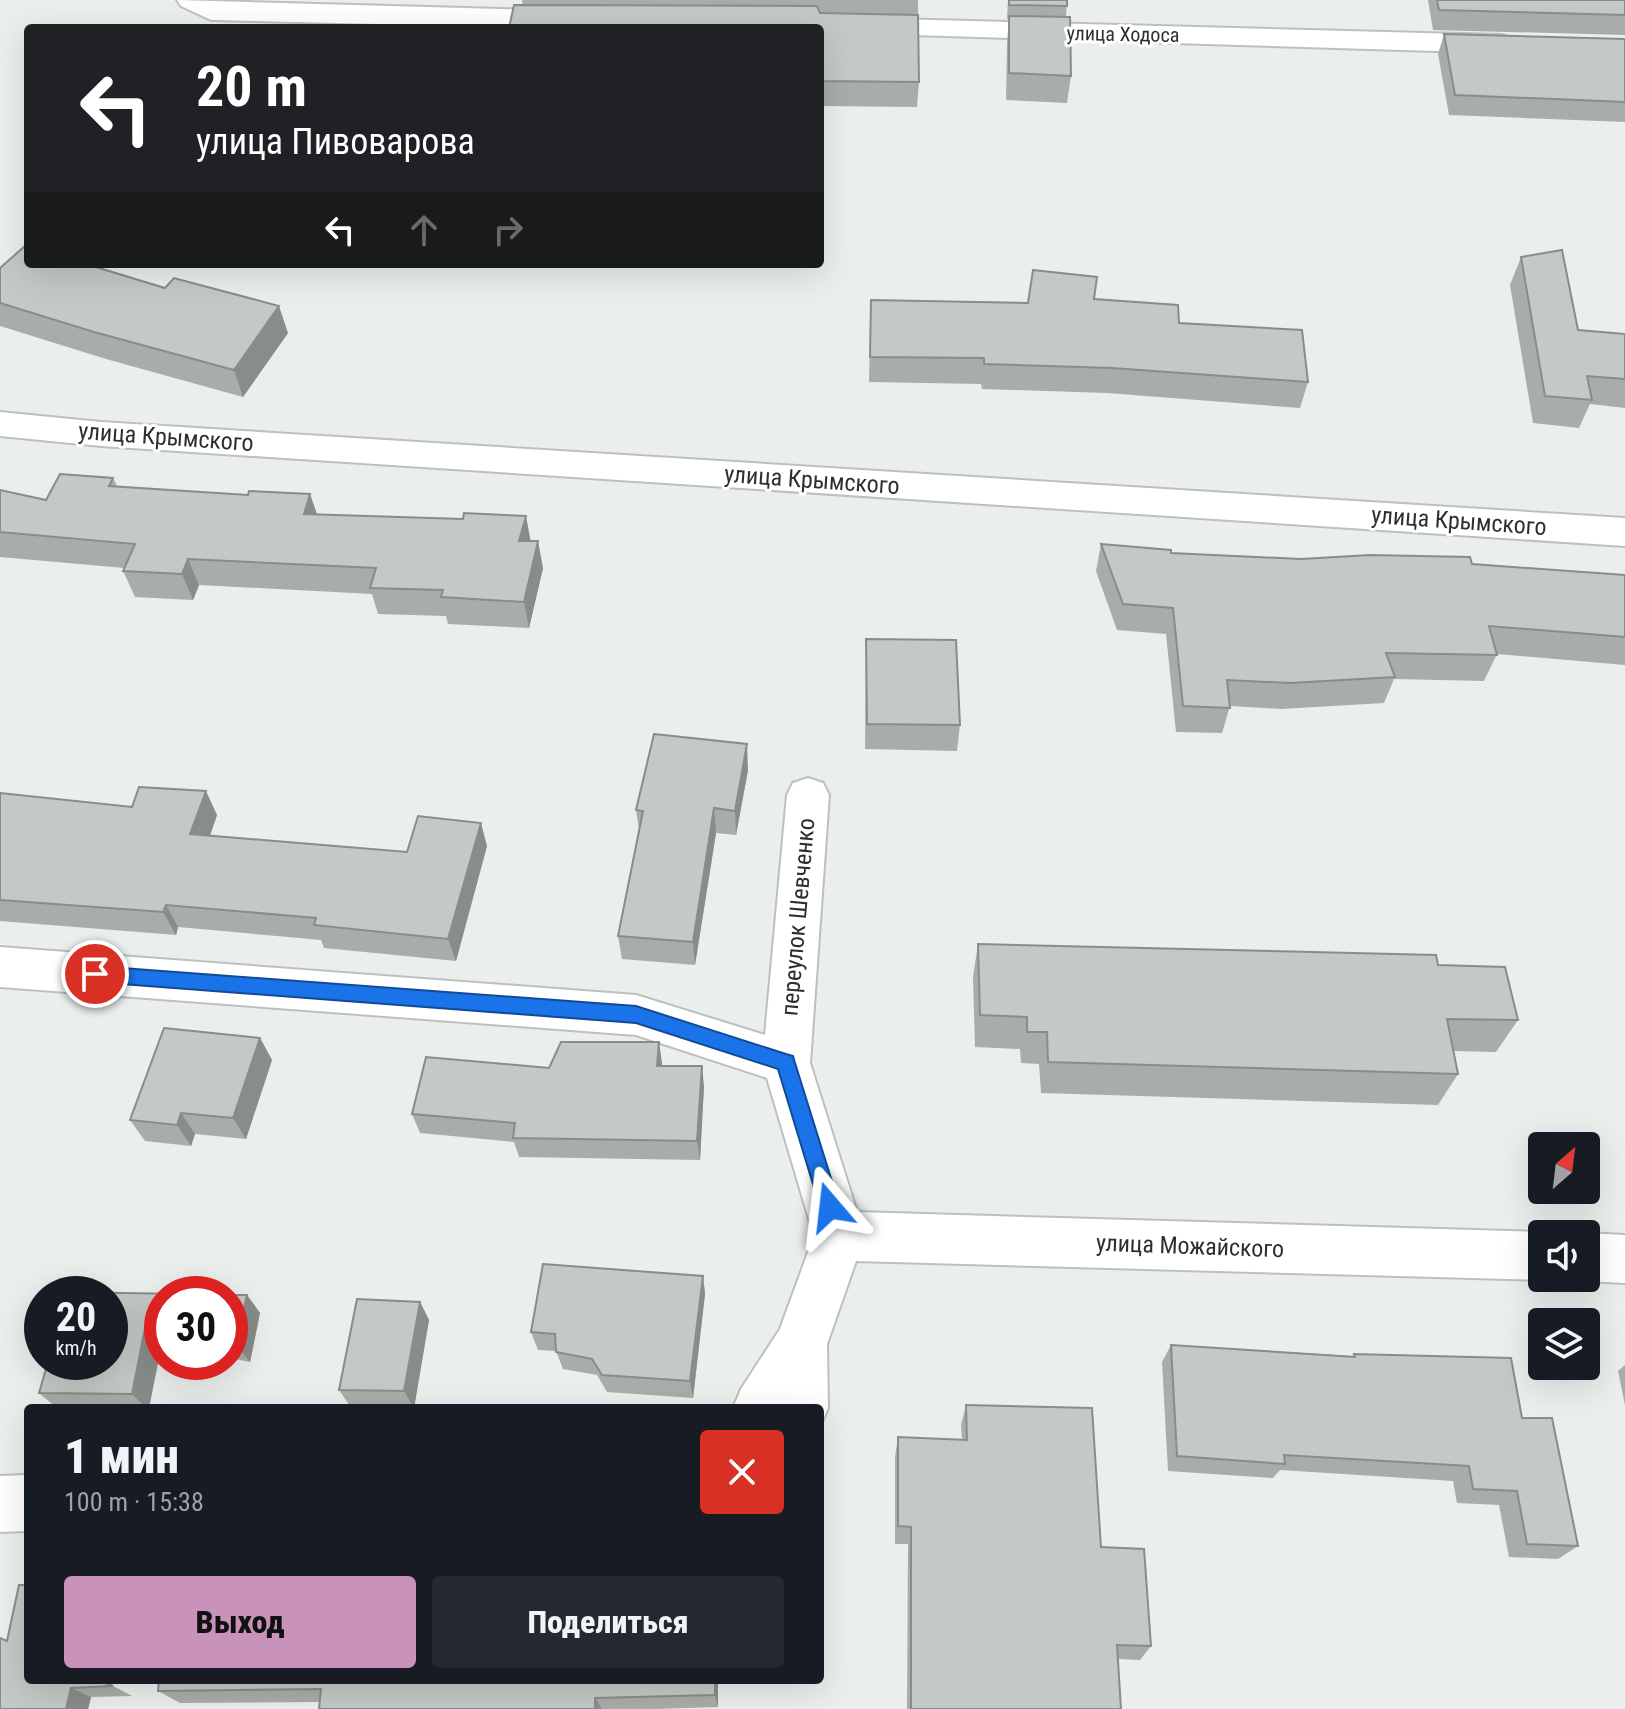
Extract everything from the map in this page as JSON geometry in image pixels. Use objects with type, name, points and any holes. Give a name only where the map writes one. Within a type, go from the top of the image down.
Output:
[{"type":"street","points":[[191,0],[211,11],[592,21]]},
{"type":"street","name":"улица Ходоса","points":[[829,27],[1178,24],[1529,45]]},
{"type":"street","name":"улица Крымского","points":[[0,424],[101,434],[1625,532]]},
{"type":"street","name":"переулок Шевченко","points":[[808,795],[786,1063],[839,1236]]},
{"type":"street","points":[[0,967],[636,1015],[786,1063]]},
{"type":"street","points":[[763,1404],[801,1344],[839,1236]]},
{"type":"street","name":"улица Можайского","points":[[839,1236],[1528,1256]]},
{"type":"street","points":[[1600,1258],[1625,1259]]},
{"type":"street","points":[[801,1344],[801,1404]]},
{"type":"street","points":[[0,1504],[24,1503]]},
{"type":"building","points":[[1009,0],[1067,0],[1067,6],[1009,5]]},
{"type":"building","points":[[1437,0],[1625,0],[1625,15],[1439,10]]},
{"type":"building","points":[[514,5],[817,6],[820,13],[918,15],[919,82],[824,81],[824,24],[510,24]]},
{"type":"building","points":[[1009,16],[1070,17],[1071,76],[1009,73]]},
{"type":"building","points":[[1444,34],[1625,39],[1625,102],[1455,95]]},
{"type":"building","points":[[24,247],[24,268],[99,268],[165,288],[174,278],[279,306],[234,370],[0,303],[0,268]]},
{"type":"building","points":[[1562,250],[1578,330],[1625,334],[1625,379],[1587,376],[1592,400],[1545,396],[1521,257]]},
{"type":"building","points":[[1033,270],[1097,277],[1094,299],[1178,305],[1179,323],[1302,330],[1308,382],[1112,368],[984,364],[984,358],[870,357],[871,300],[1028,303]]},
{"type":"building","points":[[60,474],[113,478],[109,486],[248,495],[249,491],[310,494],[304,514],[463,519],[464,513],[526,516],[519,541],[538,541],[524,602],[441,597],[443,590],[370,588],[376,568],[188,559],[182,574],[123,571],[135,544],[0,532],[0,490],[46,500]]},
{"type":"building","points":[[1101,544],[1171,550],[1171,553],[1301,559],[1370,555],[1470,557],[1472,564],[1625,575],[1625,637],[1489,626],[1497,655],[1386,653],[1395,677],[1290,683],[1227,680],[1230,708],[1183,706],[1173,608],[1123,604]]},
{"type":"building","points":[[866,639],[956,640],[960,725],[867,724]]},
{"type":"building","points":[[654,734],[747,744],[735,811],[714,808],[693,942],[618,936],[643,811],[636,810]]},
{"type":"building","points":[[139,787],[206,791],[190,834],[407,852],[418,816],[481,823],[448,939],[314,925],[316,918],[166,905],[163,912],[0,900],[0,793],[132,807]]},
{"type":"building","points":[[978,944],[1436,955],[1438,965],[1505,967],[1518,1020],[1447,1019],[1458,1074],[1048,1062],[1047,1032],[1027,1032],[1027,1017],[980,1015]]},
{"type":"building","points":[[164,1028],[260,1038],[233,1118],[181,1113],[177,1125],[130,1120]]},
{"type":"building","points":[[561,1042],[659,1042],[657,1066],[702,1066],[697,1141],[513,1138],[515,1123],[412,1114],[426,1057],[549,1068]]},
{"type":"building","points":[[543,1264],[703,1276],[690,1381],[602,1375],[592,1359],[556,1352],[555,1334],[531,1332]]},
{"type":"building","points":[[128,1293],[144,1293],[144,1333],[132,1394],[39,1393],[43,1380],[128,1380]]},
{"type":"building","points":[[357,1299],[420,1302],[404,1391],[339,1390]]},
{"type":"building","points":[[1171,1345],[1355,1357],[1354,1354],[1511,1358],[1522,1418],[1552,1418],[1578,1546],[1527,1544],[1517,1491],[1473,1489],[1469,1466],[1284,1455],[1285,1464],[1177,1456]]},
{"type":"building","points":[[966,1405],[1092,1408],[1101,1547],[1144,1549],[1151,1646],[1117,1645],[1121,1709],[911,1709],[911,1527],[898,1526],[898,1437],[967,1440]]},
{"type":"building","points":[[19,1585],[24,1585],[24,1684],[113,1686],[71,1688],[66,1709],[0,1709],[0,1638],[7,1641]]},
{"type":"building","points":[[159,1684],[715,1684],[715,1695],[595,1698],[595,1709],[319,1709],[321,1689],[158,1691]]},
{"type":"route","points":[[95,974],[636,1015],[786,1063],[830,1207]]}]
